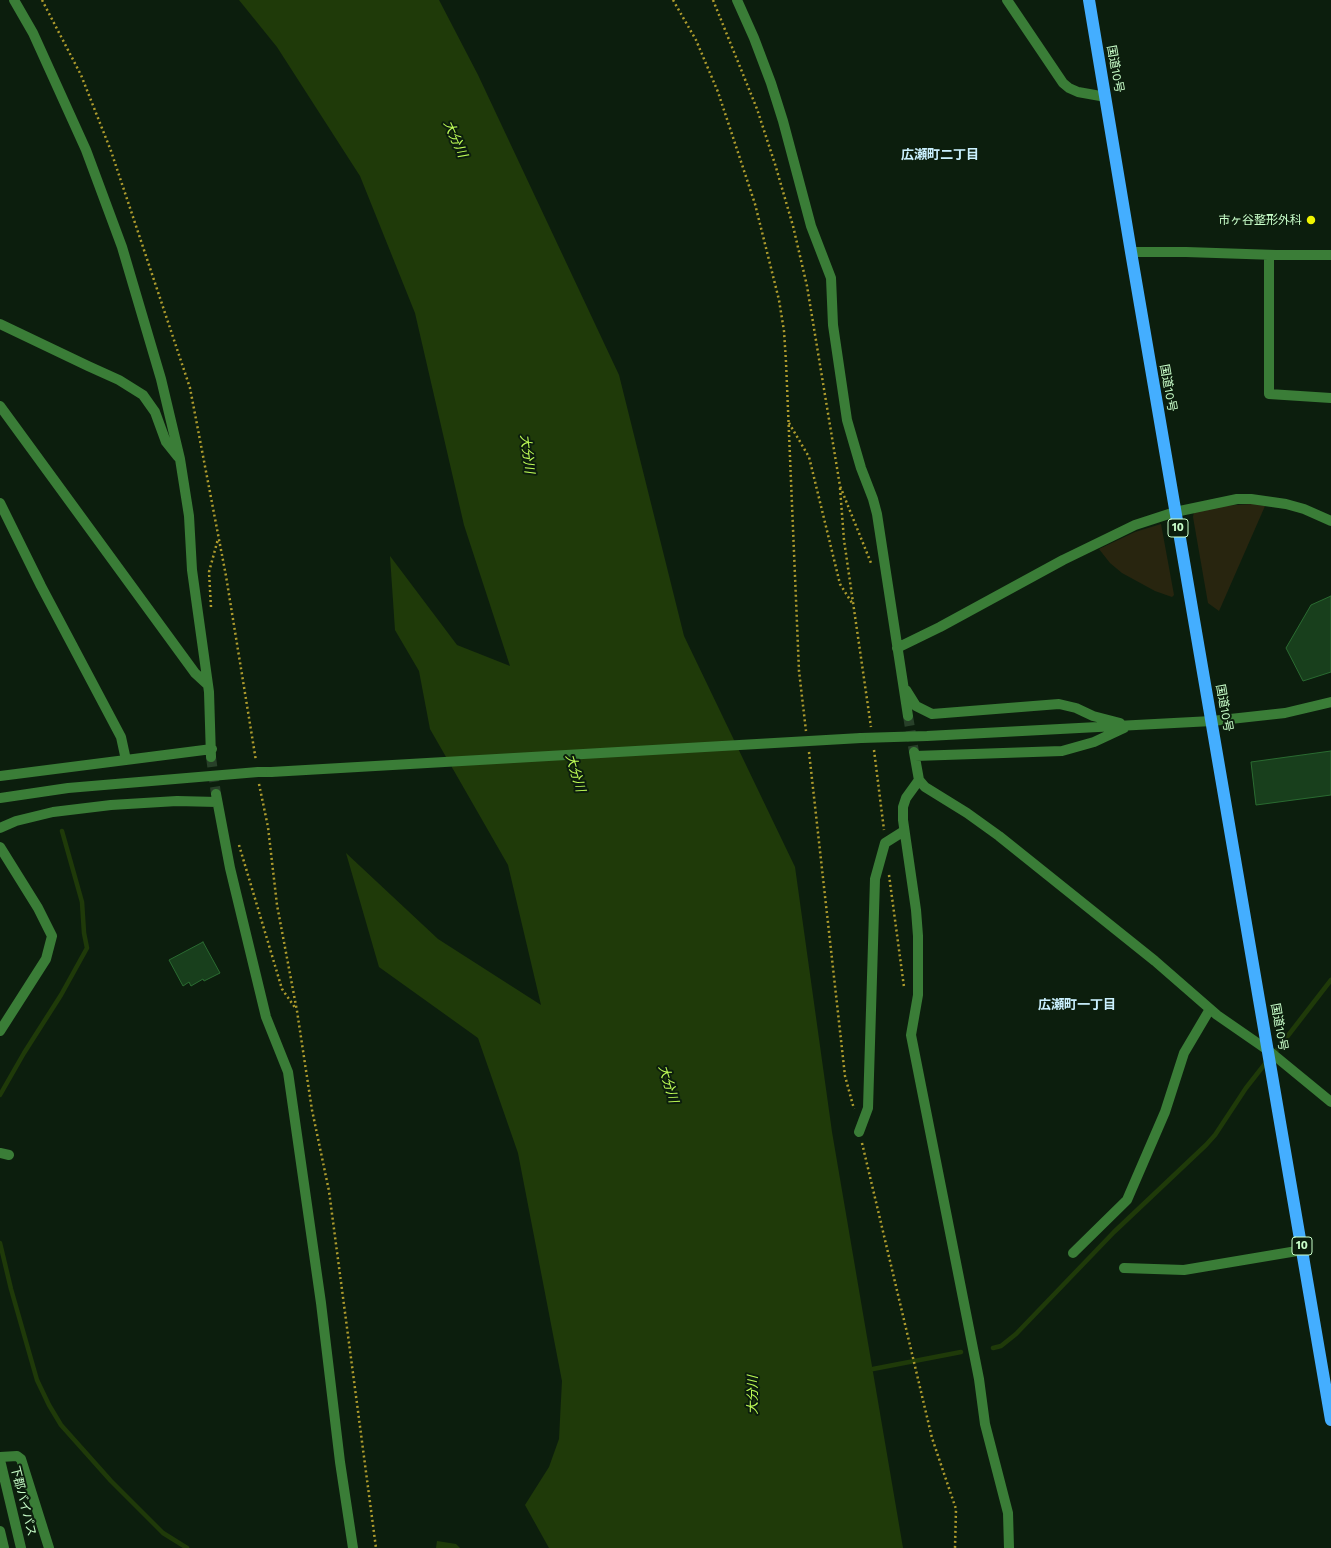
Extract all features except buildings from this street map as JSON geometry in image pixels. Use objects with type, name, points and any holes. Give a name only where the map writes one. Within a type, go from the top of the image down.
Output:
[{"type":"highway","name":"国道10号","points":[[1089,0],[1175,512],[1272,1055],[1272,1072],[1331,1420]]},
{"type":"street","points":[[0,776],[126,760],[212,753],[208,685],[192,570],[189,516],[180,459],[161,379],[122,247],[86,150],[33,33],[14,0]]},
{"type":"street","points":[[737,0],[754,38],[771,83],[783,121],[811,226],[831,278],[833,324],[847,420],[861,468],[873,499],[904,683],[908,716]]},
{"type":"street","points":[[1007,0],[1063,83],[1069,88],[1078,92],[1106,97]]},
{"type":"street","points":[[1131,252],[1331,255]]},
{"type":"street","points":[[1268,254],[1269,394],[1331,398]]},
{"type":"street","points":[[0,324],[119,380],[143,395],[155,412],[166,442],[180,459]]},
{"type":"street","points":[[0,406],[195,674],[208,685]]},
{"type":"street","points":[[898,648],[940,627],[1062,560],[1135,525],[1175,512],[1237,499],[1262,499],[1304,509],[1331,521]]},
{"type":"street","points":[[0,502],[41,586],[121,737],[126,760]]},
{"type":"street","points":[[904,683],[916,706],[932,714],[1059,704],[1076,708],[1093,716],[1129,725]]},
{"type":"street","points":[[0,798],[68,788],[258,772],[861,738],[1212,721],[1285,713],[1331,702]]},
{"type":"street","points":[[1129,725],[1094,742],[1062,751],[915,754],[919,780],[925,787],[967,813],[998,836],[1155,961],[1210,1009],[1272,1055],[1331,1102]]},
{"type":"street","points":[[919,780],[906,798],[902,807],[904,831],[916,910],[918,944],[918,995],[911,1035],[979,1379],[985,1424],[1008,1513],[1009,1548]]},
{"type":"street","points":[[0,828],[16,820],[53,812],[111,804],[217,798],[230,868],[266,1017],[288,1072],[321,1303],[340,1462],[353,1548]]},
{"type":"street","points":[[859,1132],[868,1108],[874,879],[885,843],[904,831]]},
{"type":"street","points":[[0,847],[38,908],[52,936],[46,959],[0,1031]]},
{"type":"street","points":[[1073,1253],[1127,1200],[1165,1112],[1184,1053],[1210,1009]]},
{"type":"street","points":[[1124,1268],[1184,1270],[1303,1250]]},
{"type":"street","points":[[0,1458],[17,1456],[22,1459],[49,1548]]},
{"type":"street","name":"下郡バイパス","points":[[0,1458],[21,1548]]},
{"type":"street","points":[[0,1531],[4,1548]]},
{"type":"path","points":[[673,0],[696,40],[718,92],[755,204],[779,300],[784,331],[800,671],[807,735]]},
{"type":"path","points":[[713,0],[757,109],[793,226],[807,286],[840,486],[844,540],[873,738],[885,843]]},
{"type":"path","points":[[788,422],[809,457],[840,584],[853,605]]},
{"type":"path","points":[[840,486],[871,563]]},
{"type":"path","points":[[211,610],[209,572],[218,537]]},
{"type":"path","points":[[808,750],[845,1076],[854,1111]]},
{"type":"path","points":[[237,841],[282,989],[297,1011]]},
{"type":"path","points":[[889,874],[905,989]]},
{"type":"path","points":[[859,1132],[932,1438],[956,1509],[955,1548]]},
{"type":"shaded area","points":[[1252,504],[1265,506],[1219,611],[1208,603],[1193,517],[1194,512],[1220,506]]},
{"type":"shaded area","points":[[1161,524],[1174,595],[1172,597],[1155,591],[1122,573],[1110,563],[1099,549],[1135,532]]},
{"type":"water","name":"大分川","points":[[239,0],[439,0],[478,75],[619,375],[684,636],[795,867],[832,1132],[903,1548],[549,1548],[525,1505],[549,1467],[559,1439],[562,1381],[518,1153],[478,1038],[379,967],[346,853],[438,939],[541,1005],[508,865],[430,729],[419,671],[395,630],[390,556],[457,645],[510,666],[464,525],[415,313],[360,176],[277,47]]},
{"type":"water","points":[[437,1541],[456,1544],[460,1548],[436,1548]]},
{"type":"waterway","points":[[0,1095],[24,1053],[61,995],[87,948],[84,933],[82,902],[62,831]]},
{"type":"waterway","points":[[1273,1055],[1331,980]]},
{"type":"waterway","points":[[993,1348],[1001,1346],[1016,1334],[1114,1232],[1206,1145],[1215,1135],[1246,1088],[1268,1060]]},
{"type":"waterway","points":[[0,1243],[11,1289],[37,1380],[61,1425],[111,1481],[163,1533],[187,1548]]},
{"type":"waterway","points":[[873,1369],[961,1352]]},
{"type":"tunnel","points":[[908,716],[914,752]]},
{"type":"tunnel","points":[[211,757],[216,794]]},
{"type":"place","name":"市ヶ谷整形外科","points":[[1311,220]]},
{"type":"district","name":"広瀬町二丁目","points":[[940,155]]},
{"type":"district","name":"広瀬町一丁目","points":[[1077,1005]]}]
